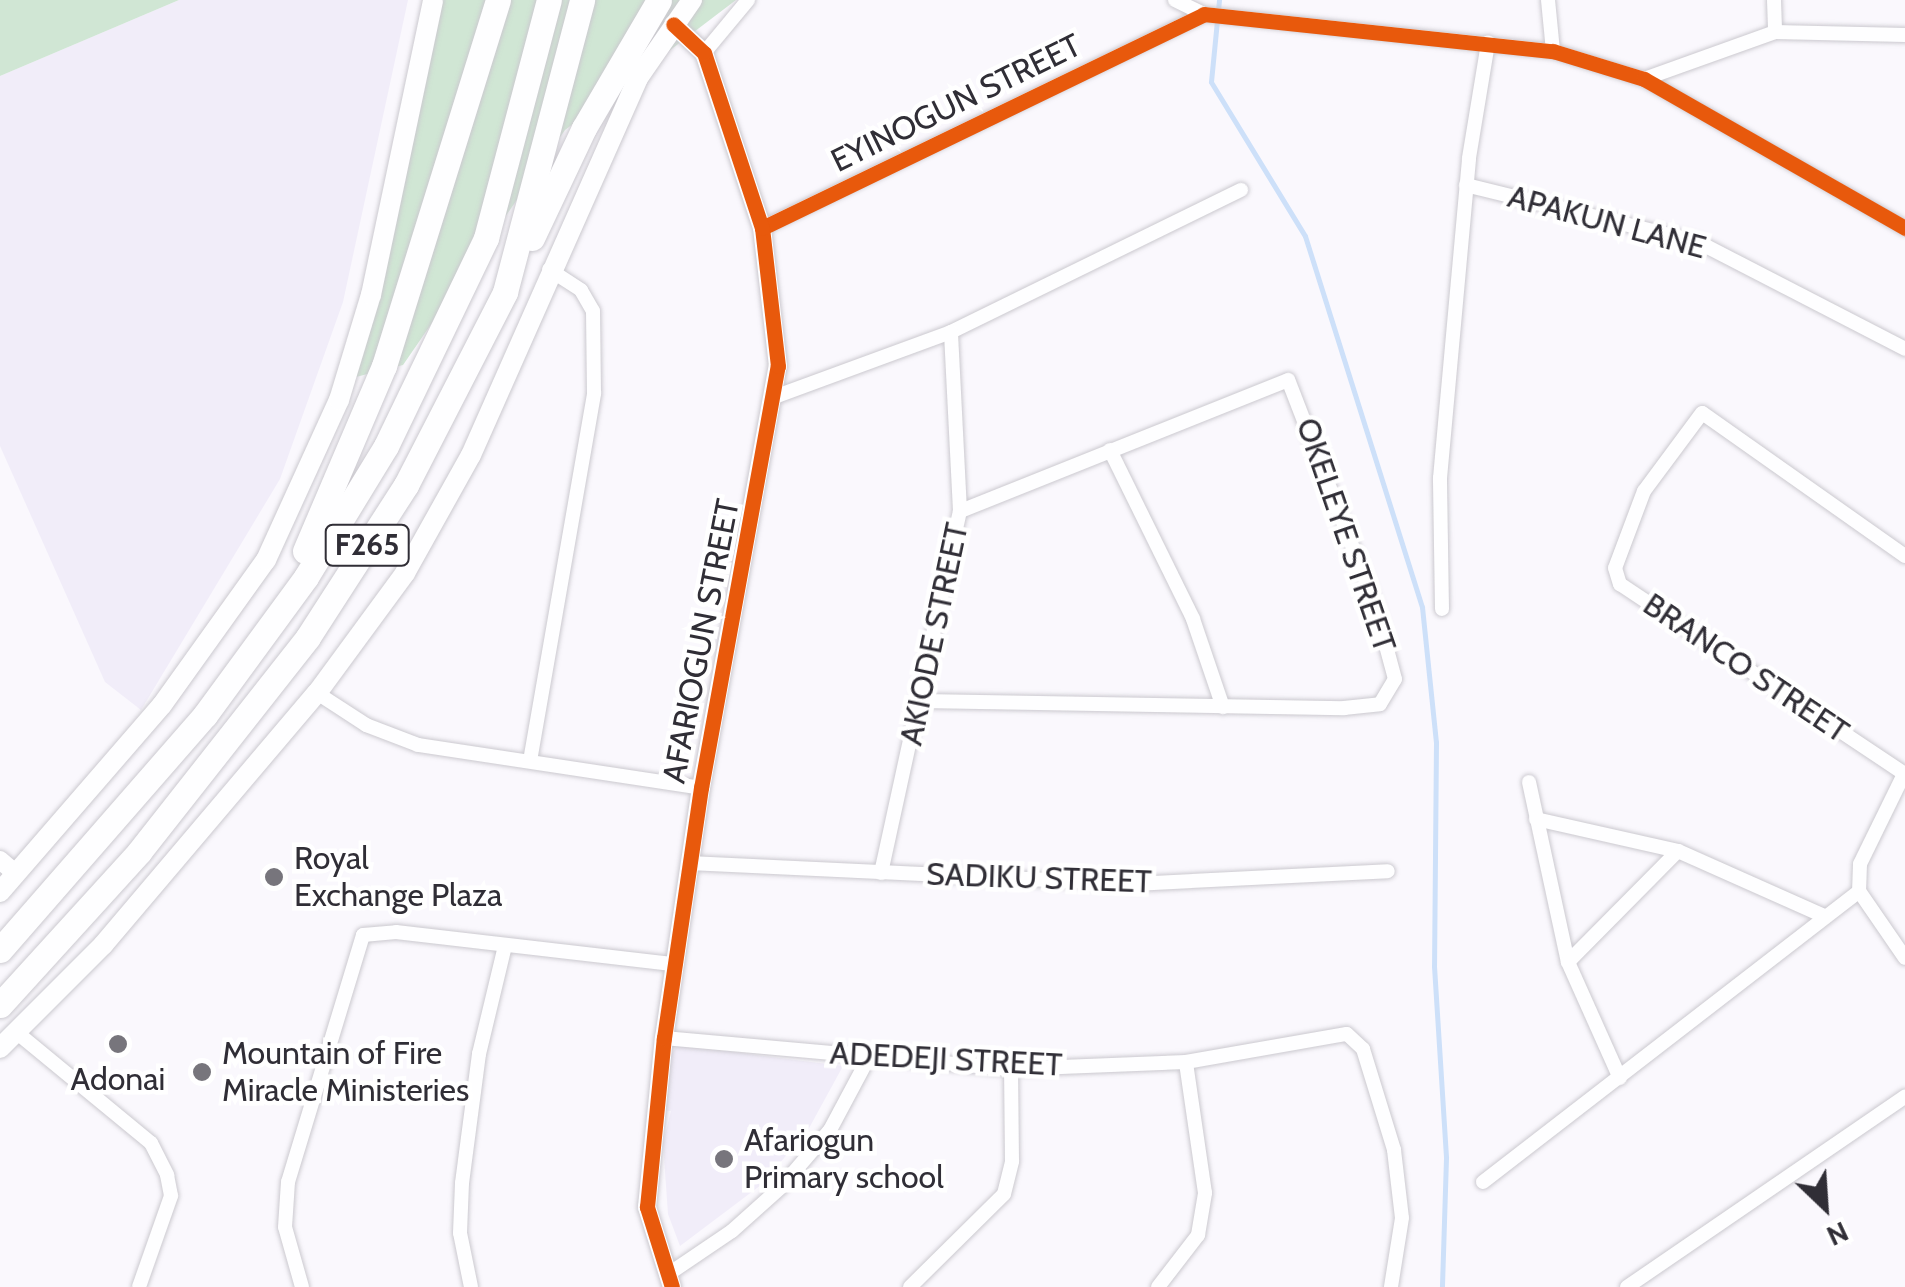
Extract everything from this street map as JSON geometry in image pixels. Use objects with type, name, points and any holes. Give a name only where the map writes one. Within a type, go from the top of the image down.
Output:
[{"type":"highway","points":[[205,715],[296,568],[343,472],[389,348],[461,104],[498,0]]},
{"type":"highway","name":"F265","points":[[0,950],[205,715],[306,577],[386,446],[486,238],[549,0]]},
{"type":"highway","name":"F265","points":[[0,1006],[139,852],[308,637],[406,484],[505,292],[582,0]]},
{"type":"highway","points":[[505,292],[584,128],[659,0]]},
{"type":"main road","points":[[0,892],[7,866],[162,705],[266,560],[338,400],[366,312],[433,0]]},
{"type":"main road","points":[[0,1048],[102,945],[316,694],[405,572],[461,472],[638,78],[692,0]]},
{"type":"street","points":[[704,52],[748,0]]},
{"type":"street","points":[[1175,0],[1204,14]]},
{"type":"street","points":[[1548,0],[1553,51]]},
{"type":"street","points":[[1774,0],[1775,32]]},
{"type":"street","name":"EYINOGUN STREET","points":[[762,228],[1204,14],[1553,51],[1644,78],[1905,228]]},
{"type":"street","name":"AFARIOGUN STREET","points":[[670,1281],[648,1207],[664,1038],[701,788],[778,396],[762,228],[704,52],[673,24]]},
{"type":"street","points":[[1644,78],[1775,32],[1905,35]]},
{"type":"street","points":[[1442,609],[1440,478],[1466,185],[1488,43]]},
{"type":"street","name":"APAKUN LANE","points":[[1466,185],[1698,242],[1905,349]]},
{"type":"street","points":[[778,396],[950,332],[1241,190]]},
{"type":"street","points":[[530,761],[594,393],[593,311],[581,290],[549,269]]},
{"type":"street","name":"AKIODE STREET","points":[[882,873],[960,511],[950,332]]},
{"type":"street","name":"OKELEYE STREET","points":[[922,701],[1222,707],[1380,704],[1395,680],[1294,384],[1280,381],[960,511]]},
{"type":"street","name":"BRANCO STREET","points":[[1905,556],[1712,414],[1692,418],[1644,491],[1615,568],[1620,584],[1905,774]]},
{"type":"street","points":[[1110,450],[1193,620],[1222,707]]},
{"type":"street","points":[[316,694],[366,724],[418,745],[701,788]]},
{"type":"street","points":[[1905,774],[1860,864],[1860,891],[1905,958]]},
{"type":"street","points":[[1529,782],[1568,962],[1620,1078]]},
{"type":"street","points":[[1536,819],[1678,851],[1822,915]]},
{"type":"street","points":[[1568,962],[1678,851]]},
{"type":"street","name":"SADIKU STREET","points":[[689,863],[1134,884],[1388,871]]},
{"type":"street","points":[[1482,1182],[1620,1078],[1822,915],[1860,891]]},
{"type":"street","points":[[302,1287],[285,1227],[288,1182],[360,940],[372,932],[396,932],[674,964]]},
{"type":"street","points":[[471,1287],[460,1233],[462,1183],[479,1054],[505,946]]},
{"type":"street","points":[[15,1031],[151,1143],[167,1175],[171,1196],[139,1287]]},
{"type":"street","name":"ADEDEJI STREET","points":[[664,1038],[1012,1068],[1186,1062],[1347,1034],[1363,1049],[1394,1150],[1402,1218],[1390,1287]]},
{"type":"street","points":[[670,1281],[781,1188],[830,1130],[869,1057]]},
{"type":"street","points":[[1158,1287],[1198,1236],[1206,1193],[1186,1062]]},
{"type":"street","points":[[910,1287],[1004,1194],[1012,1161],[1012,1068]]},
{"type":"street","points":[[1627,1287],[1905,1097]]},
{"type":"shaded area","points":[[179,0],[408,0],[343,302],[280,479],[141,710],[105,682],[0,446],[0,76]]},
{"type":"shaded area","name":"Afariogun Primary school","points":[[678,1045],[843,1066],[808,1130],[761,1185],[680,1246],[668,1214],[663,1143],[671,1111],[662,1110],[668,1058]]},
{"type":"green space","points":[[0,0],[179,0],[0,76]]},
{"type":"green space","points":[[442,0],[736,0],[565,130],[403,365],[344,380]]},
{"type":"waterway","points":[[1219,0],[1211,82],[1305,236],[1422,607],[1436,742],[1434,966],[1446,1158],[1442,1287]]},
{"type":"cycle path","points":[[762,228],[1204,14],[1553,51],[1644,79],[1905,228]]},
{"type":"cycle path","points":[[672,1287],[647,1207],[664,1038],[701,788],[778,366],[762,228],[704,53],[673,24]]},
{"type":"place","name":"Royal Exchange Plaza","points":[[274,877]]},
{"type":"place","name":"Adonai","points":[[118,1044]]},
{"type":"place","name":"Mountain of Fire Miracle Ministeries","points":[[202,1072]]},
{"type":"place","name":"Afariogun Primary school","points":[[724,1159]]}]
